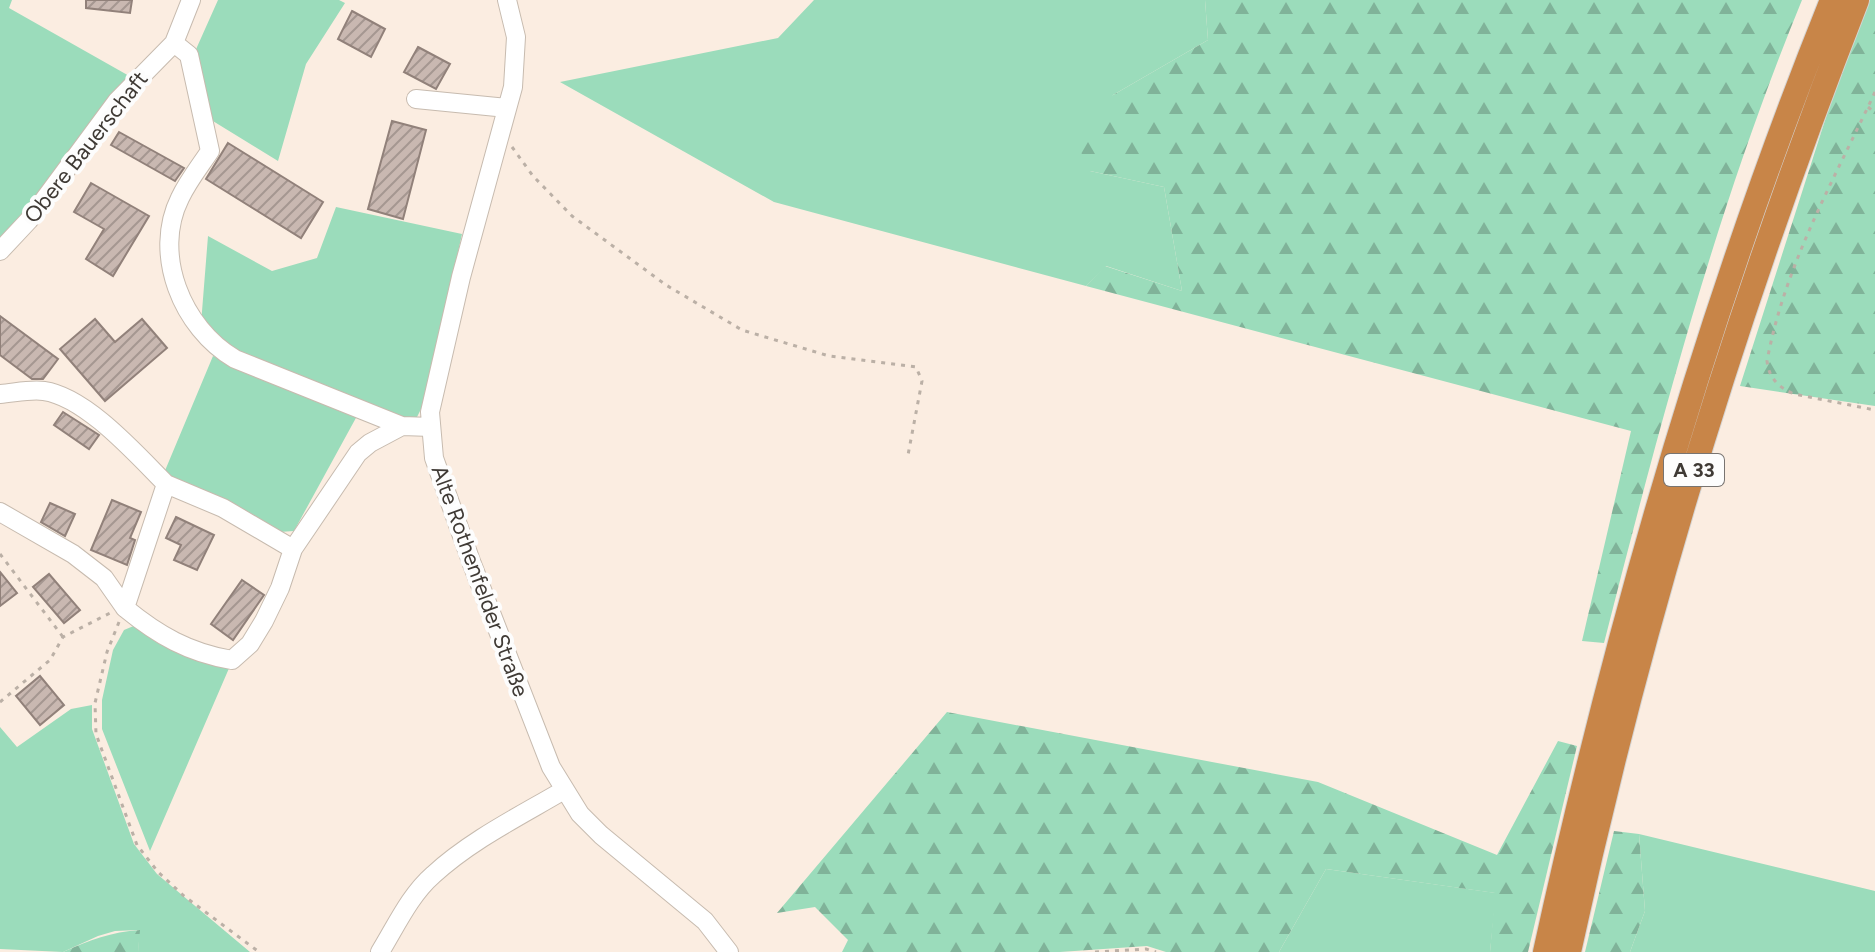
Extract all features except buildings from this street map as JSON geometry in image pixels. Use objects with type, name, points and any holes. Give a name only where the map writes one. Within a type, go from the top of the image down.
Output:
[{"type":"highway","name":"A 33","points":[[1545,952],[1590,757],[1657,510],[1731,276],[1832,0]]},
{"type":"highway","name":"A 33","points":[[1569,952],[1598,819],[1679,518],[1753,285],[1857,0]]},
{"type":"street","name":"Obere Bauerschaft","points":[[0,251],[29,220],[117,101],[174,43],[191,0]]},
{"type":"street","name":"Alte Rothenfelder Straße","points":[[507,0],[516,37],[513,87],[432,397],[434,458],[551,767],[564,790],[580,814],[601,835],[705,921],[729,952]]},
{"type":"street","points":[[174,43],[189,55],[210,151],[179,200],[168,240],[171,274],[186,307],[211,341],[235,359],[402,426],[431,427]]},
{"type":"street","points":[[416,99],[507,108]]},
{"type":"street","points":[[0,394],[43,391],[67,399],[108,426],[166,484],[223,508],[293,549]]},
{"type":"street","points":[[0,512],[73,554],[94,570],[104,578],[125,608],[154,632],[189,649],[232,660],[250,644],[264,621],[280,588],[293,549],[358,453],[402,426]]},
{"type":"street","points":[[125,608],[166,484]]},
{"type":"street","points":[[380,952],[413,898],[431,876],[460,853],[564,790]]},
{"type":"path","points":[[1875,92],[1793,266],[1767,361],[1768,373],[1794,394],[1875,410]]},
{"type":"path","points":[[1868,107],[1875,113]]},
{"type":"path","points":[[498,139],[516,150],[533,176],[572,216],[666,285],[742,330],[829,356],[916,367],[922,381],[908,455]]},
{"type":"path","points":[[0,554],[63,637]]},
{"type":"path","points":[[0,702],[50,660],[63,637],[96,618],[125,608]]},
{"type":"path","points":[[125,608],[107,652],[95,703],[96,734],[137,845],[158,872],[184,896],[259,952]]},
{"type":"path","points":[[1095,952],[1146,949],[1156,952]]},
{"type":"green space","points":[[0,0],[12,0],[9,8],[131,77],[64,168],[0,242]]},
{"type":"green space","points":[[218,0],[339,0],[345,3],[306,64],[278,161],[208,118],[193,56]]},
{"type":"green space","points":[[814,0],[1205,0],[1208,40],[1113,95],[1090,171],[1164,187],[1182,291],[1106,266],[1086,286],[774,202],[560,82],[778,38]]},
{"type":"green space","points":[[1205,0],[1802,0],[1716,238],[1646,480],[1604,643],[1582,641],[1631,431],[1086,286],[1105,266],[1182,291],[1164,187],[1090,171],[1075,140],[1113,95],[1208,40]]},
{"type":"green space","points":[[1868,0],[1875,0],[1875,406],[1740,386],[1851,39]]},
{"type":"green space","points":[[336,207],[462,234],[425,401],[417,417],[407,421],[236,354],[201,324],[208,236],[272,271],[317,258]]},
{"type":"green space","points":[[213,356],[357,416],[294,531],[279,532],[164,473]]},
{"type":"green space","points":[[136,625],[230,666],[150,851],[102,729],[102,700],[113,650],[124,630]]},
{"type":"green space","points":[[92,705],[92,729],[134,844],[157,874],[250,952],[138,952],[139,930],[115,931],[63,952],[0,949],[0,727],[17,747],[71,709]]},
{"type":"green space","points":[[947,712],[1318,782],[1497,855],[1558,741],[1577,746],[1528,952],[1490,952],[1495,893],[1326,869],[1279,952],[1166,952],[1147,946],[1060,952],[842,952],[848,940],[815,907],[777,913]]},
{"type":"green space","points":[[1614,831],[1639,834],[1645,911],[1630,952],[1585,952]]},
{"type":"green space","points":[[1639,834],[1875,891],[1875,952],[1630,952],[1645,911]]},
{"type":"green space","points":[[1326,869],[1496,893],[1490,952],[1279,952]]},
{"type":"green space","points":[[140,930],[138,952],[63,952],[101,937]]}]
